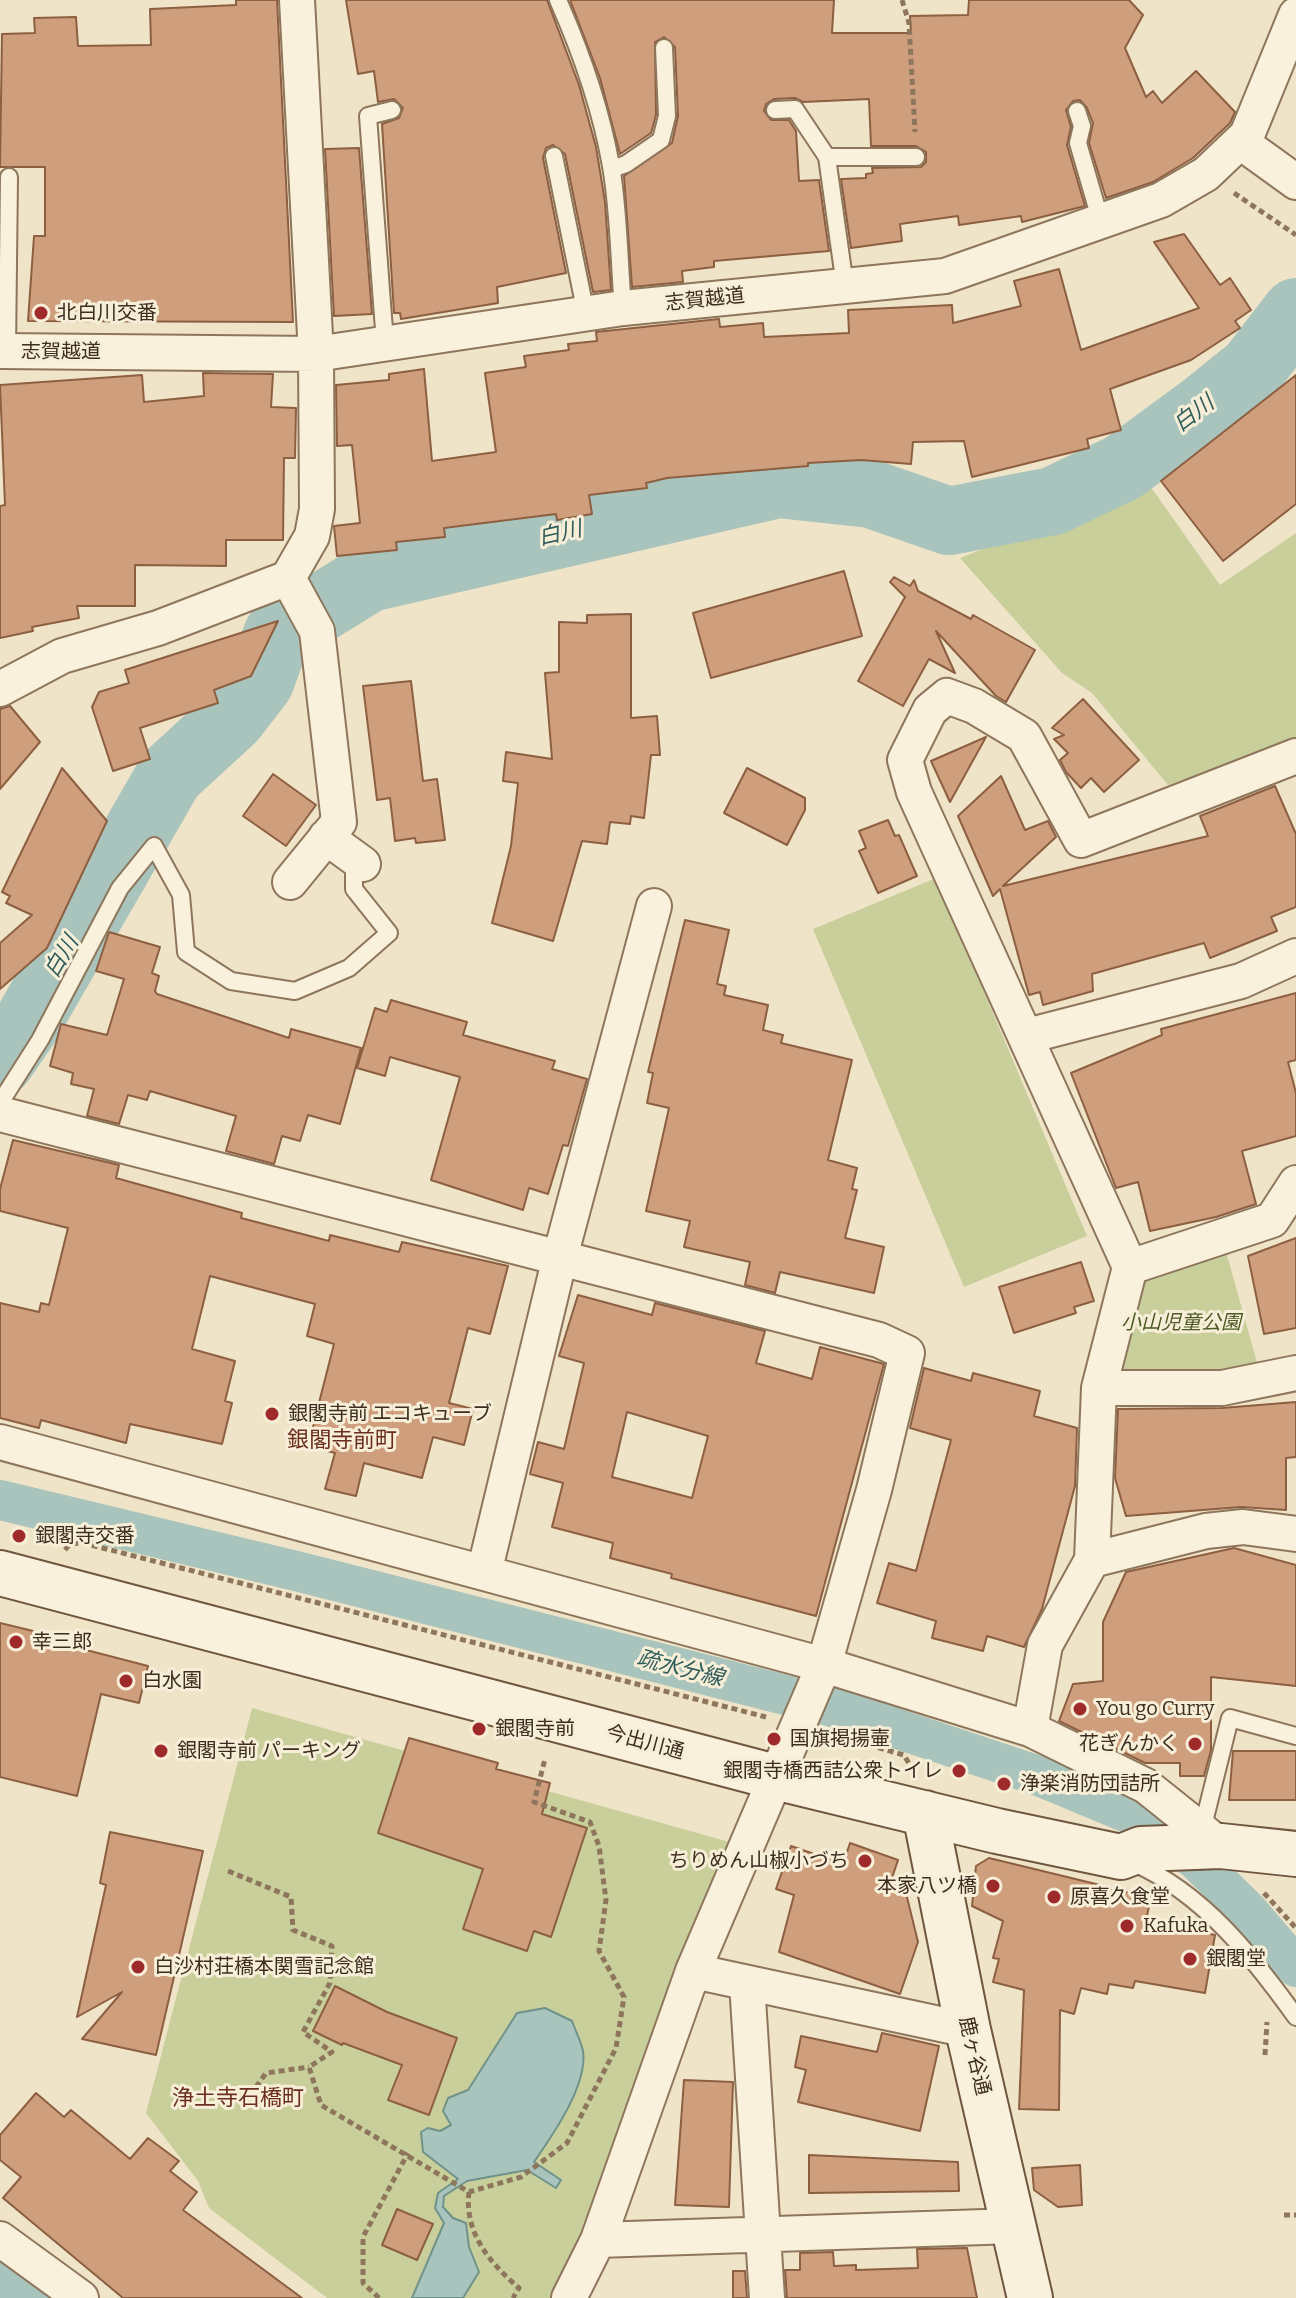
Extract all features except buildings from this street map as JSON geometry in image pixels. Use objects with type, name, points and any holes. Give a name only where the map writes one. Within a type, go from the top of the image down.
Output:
[{"type":"main road","name":"今出川通","points":[[0,1573],[779,1778],[922,1795],[1137,1852],[1206,1841],[1296,1854]]},
{"type":"main road","name":"鹿ヶ谷通","points":[[922,1795],[968,2030],[1030,2298]]},
{"type":"street","points":[[0,689],[62,656],[292,584],[312,536],[317,509],[316,354],[297,0]]},
{"type":"street","name":"志賀越道","points":[[4,351],[316,354],[623,308],[945,276],[1161,200],[1206,174],[1242,143],[1296,15]]},
{"type":"street","points":[[1242,143],[1296,182]]},
{"type":"street","points":[[290,882],[339,822],[317,631],[292,584]]},
{"type":"street","points":[[1030,1729],[1045,1645],[1092,1560],[1099,1388],[1130,1267],[911,781],[905,760],[930,710],[947,696],[974,706],[1024,736],[1081,840],[1296,756]]},
{"type":"street","points":[[326,837],[358,860]]},
{"type":"street","points":[[484,1573],[560,1257],[654,906]]},
{"type":"street","points":[[1027,1036],[1241,981],[1296,956]]},
{"type":"street","points":[[0,1114],[879,1340],[907,1353],[874,1490],[807,1705],[779,1778],[762,1807],[693,1971],[598,2240],[569,2298]]},
{"type":"street","points":[[1130,1267],[1272,1220],[1296,1183]]},
{"type":"street","points":[[1099,1388],[1222,1388],[1296,1373]]},
{"type":"street","points":[[0,1442],[484,1573],[807,1705],[1030,1729],[1146,1786],[1206,1841]]},
{"type":"street","points":[[1092,1560],[1206,1531],[1243,1527],[1296,1534]]},
{"type":"street","points":[[693,1971],[968,2030]]},
{"type":"street","points":[[747,1983],[767,2298]]},
{"type":"street","points":[[598,2240],[1014,2226]]},
{"type":"street","points":[[0,2239],[81,2298]]},
{"type":"lane","points":[[558,0],[572,30],[604,131],[612,169],[623,308]]},
{"type":"lane","points":[[612,169],[626,164],[661,140],[667,116],[664,48]]},
{"type":"lane","points":[[775,110],[795,109],[827,157],[845,286]]},
{"type":"lane","points":[[385,343],[368,116],[392,110]]},
{"type":"lane","points":[[1077,111],[1082,126],[1078,143],[1101,222]]},
{"type":"lane","points":[[554,156],[586,314]]},
{"type":"lane","points":[[827,157],[916,157]]},
{"type":"lane","points":[[4,351],[9,177]]},
{"type":"lane","points":[[0,1103],[40,1040],[120,888],[154,846],[181,895],[186,952],[231,981],[295,991],[349,968],[389,933],[354,889],[358,860]]},
{"type":"lane","points":[[1206,1841],[1230,1718],[1296,1736]]},
{"type":"lane","points":[[1137,1852],[1158,1873],[1223,1925],[1296,2017]]},
{"type":"path","points":[[902,0],[909,23],[916,157]]},
{"type":"path","points":[[1206,174],[1296,235]]},
{"type":"path","points":[[62,1559],[70,1544],[83,1543],[807,1705],[904,1755],[922,1795]]},
{"type":"path","points":[[309,2067],[321,2105],[408,2153],[469,2192],[527,2174],[567,2143],[616,2048],[624,1997],[599,1951],[606,1900],[599,1846],[590,1822],[534,1802],[545,1758]]},
{"type":"path","points":[[228,1871],[291,1897],[293,1930],[332,1946],[330,1983],[303,2032],[332,2052],[309,2067],[266,2073],[256,2087]]},
{"type":"path","points":[[379,2298],[363,2283],[363,2237],[408,2153]]},
{"type":"path","points":[[469,2192],[467,2210],[481,2248],[494,2267],[519,2288],[513,2298]]},
{"type":"path","points":[[1284,2215],[1296,2215]]},
{"type":"green space","points":[[1148,483],[1220,585],[1296,533],[1296,740],[1168,785],[1092,693],[1062,673],[960,558]]},
{"type":"green space","points":[[936,878],[1087,1236],[964,1287],[813,929]]},
{"type":"green space","name":"小山児童公園","points":[[1222,1237],[1262,1380],[1099,1388],[1130,1267]]},
{"type":"green space","name":"白沙村荘橋本関雪記念館","points":[[252,1708],[733,1843],[586,2238],[554,2298],[327,2298],[209,2208],[198,2181],[146,2113]]},
{"type":"water","points":[[545,2008],[572,2021],[583,2051],[580,2079],[574,2094],[534,2162],[561,2180],[556,2188],[527,2170],[467,2181],[444,2196],[443,2207],[453,2218],[466,2223],[469,2247],[479,2272],[463,2298],[412,2298],[444,2223],[435,2208],[438,2193],[458,2179],[423,2152],[421,2132],[428,2128],[440,2131],[451,2125],[443,2111],[448,2098],[468,2090],[517,2013]]},
{"type":"waterway","name":"白川","points":[[0,1062],[29,1020],[170,775],[232,718],[260,682],[277,635],[369,578],[778,484],[871,494],[949,521],[1053,501],[1122,468],[1201,410],[1252,369],[1296,312]]},
{"type":"waterway","name":"疏水分線","points":[[0,1500],[296,1571],[829,1706],[1039,1776],[1135,1816],[1196,1860],[1248,1911],[1296,1967]]},
{"type":"waterway","name":"白川","points":[[0,2271],[31,2298]]},
{"type":"place","name":"北白川交番","points":[[41,313]]},
{"type":"place","name":"銀閣寺前 エコキューブ","points":[[272,1414]]},
{"type":"place","name":"銀閣寺交番","points":[[19,1536]]},
{"type":"place","name":"幸三郎","points":[[16,1642]]},
{"type":"place","name":"白水園","points":[[126,1681]]},
{"type":"place","name":"You go Curry","points":[[1080,1709]]},
{"type":"place","name":"銀閣寺前","points":[[479,1729]]},
{"type":"place","name":"国旗掲揚壷","points":[[774,1739]]},
{"type":"place","name":"花ぎんかく","points":[[1195,1744]]},
{"type":"place","name":"銀閣寺前 パーキング","points":[[161,1751]]},
{"type":"place","name":"銀閣寺橋西詰公衆トイレ","points":[[959,1771]]},
{"type":"place","name":"浄楽消防団詰所","points":[[1004,1784]]},
{"type":"place","name":"ちりめん山椒小づち","points":[[865,1861]]},
{"type":"place","name":"本家八ツ橋","points":[[993,1886]]},
{"type":"place","name":"原喜久食堂","points":[[1054,1897]]},
{"type":"place","name":"Kafuka","points":[[1127,1926]]},
{"type":"place","name":"銀閣堂","points":[[1190,1959]]},
{"type":"place","name":"白沙村荘橋本関雪記念館","points":[[138,1967]]},
{"type":"district","name":"銀閣寺前町","points":[[342,1441]]},
{"type":"district","name":"浄土寺石橋町","points":[[238,2099]]}]
